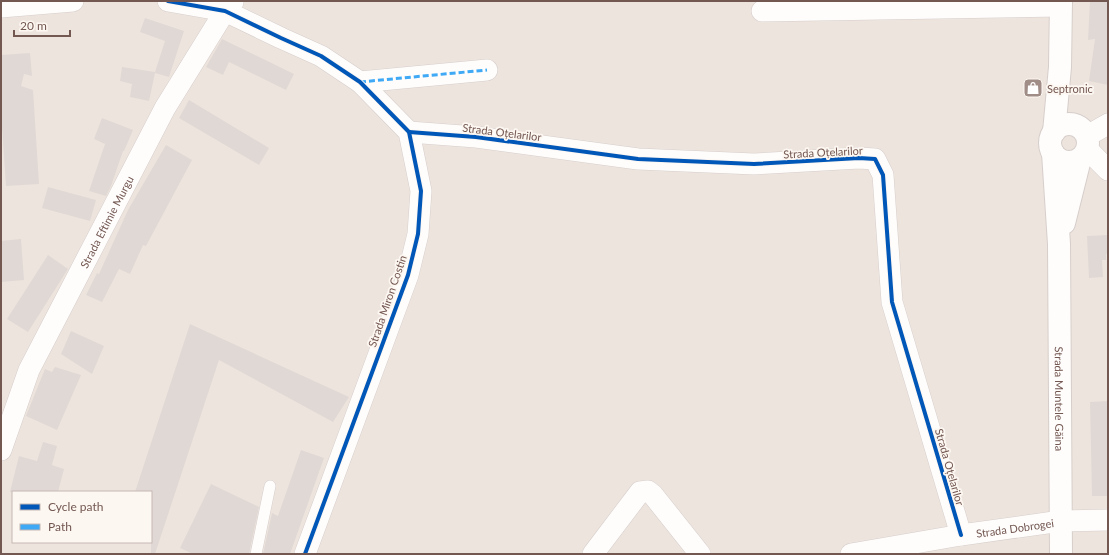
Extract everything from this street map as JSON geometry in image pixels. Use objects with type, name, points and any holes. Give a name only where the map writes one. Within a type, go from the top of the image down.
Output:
[{"type":"street","points":[[1,7],[73,1]]},
{"type":"street","points":[[168,1],[228,4],[281,38],[321,56],[360,82],[409,132]]},
{"type":"street","points":[[762,11],[1061,3],[1060,67],[1084,143]]},
{"type":"street","name":"Strada Eftimie Murgu","points":[[1,450],[29,370],[165,108],[228,4]]},
{"type":"street","name":"Strada Muntele Găina","points":[[1060,67],[1053,143],[1058,244],[1061,554]]},
{"type":"street","points":[[360,82],[486,70]]},
{"type":"street","points":[[1108,124],[1084,143],[1075,161],[1063,161],[1058,158],[1053,143],[1058,128],[1064,125],[1075,125],[1084,143],[1108,170]]},
{"type":"street","name":"Strada Oțelarilor","points":[[409,132],[476,137],[638,159],[754,164],[860,158],[875,159],[883,175],[892,302],[960,535]]},
{"type":"street","name":"Strada Miron Costin","points":[[305,554],[408,275],[418,234],[421,191],[409,132]]},
{"type":"street","name":"Strada Muntele Găina","points":[[1058,244],[1084,143]]},
{"type":"street","points":[[593,554],[640,492],[648,491],[653,495],[700,554]]},
{"type":"street","name":"Strada Dobrogei","points":[[851,554],[960,535],[1060,521],[1108,520]]},
{"type":"lane","points":[[256,554],[270,486]]},
{"type":"shaded area","points":[[1,1],[1108,1],[1108,554],[1,554]]},
{"type":"building","points":[[1090,1],[1108,1],[1108,85],[1089,81],[1095,39],[1088,40]]},
{"type":"building","points":[[145,18],[184,31],[169,77],[155,73],[149,101],[130,97],[132,84],[120,81],[122,67],[155,72],[165,41],[140,32]]},
{"type":"building","points":[[222,39],[294,74],[286,90],[229,62],[223,75],[206,67]]},
{"type":"building","points":[[30,53],[32,76],[24,74],[21,86],[33,90],[39,184],[6,186],[1,112],[1,55]]},
{"type":"building","points":[[189,100],[269,148],[259,165],[179,118]]},
{"type":"building","points":[[102,118],[133,130],[123,151],[106,196],[89,191],[105,144],[94,139]]},
{"type":"building","points":[[166,145],[192,160],[146,246],[143,245],[130,274],[119,269],[102,302],[86,295],[97,273],[99,274],[128,210]]},
{"type":"building","points":[[48,187],[96,200],[90,221],[42,208]]},
{"type":"building","points":[[1108,235],[1108,253],[1106,254],[1106,260],[1102,260],[1103,277],[1089,278],[1087,236]]},
{"type":"building","points":[[21,239],[24,280],[1,282],[1,241]]},
{"type":"building","points":[[48,255],[68,269],[28,332],[7,319]]},
{"type":"building","points":[[190,324],[349,397],[333,422],[219,360],[155,554],[151,554],[152,491],[135,491]]},
{"type":"building","points":[[71,331],[104,346],[92,374],[61,354]]},
{"type":"building","points":[[55,367],[81,375],[57,430],[26,416],[45,369],[52,372]]},
{"type":"building","points":[[1108,401],[1108,496],[1092,496],[1090,402]]},
{"type":"building","points":[[43,442],[57,446],[52,465],[64,469],[58,491],[10,492],[19,456],[37,461]]},
{"type":"building","points":[[301,450],[324,458],[290,554],[263,554],[272,513],[278,516]]},
{"type":"building","points":[[211,484],[259,507],[249,554],[193,554],[180,548]]},
{"type":"marked path","points":[[360,82],[487,70]]},
{"type":"cycle path","points":[[168,1],[225,11],[321,56],[360,82],[409,132],[421,191],[418,234],[408,275],[305,554]]},
{"type":"cycle path","points":[[409,132],[476,137],[638,159],[754,164],[859,158],[875,159],[883,175],[892,302],[961,535]]},
{"type":"place","name":"Septronic","points":[[1033,88]]}]
